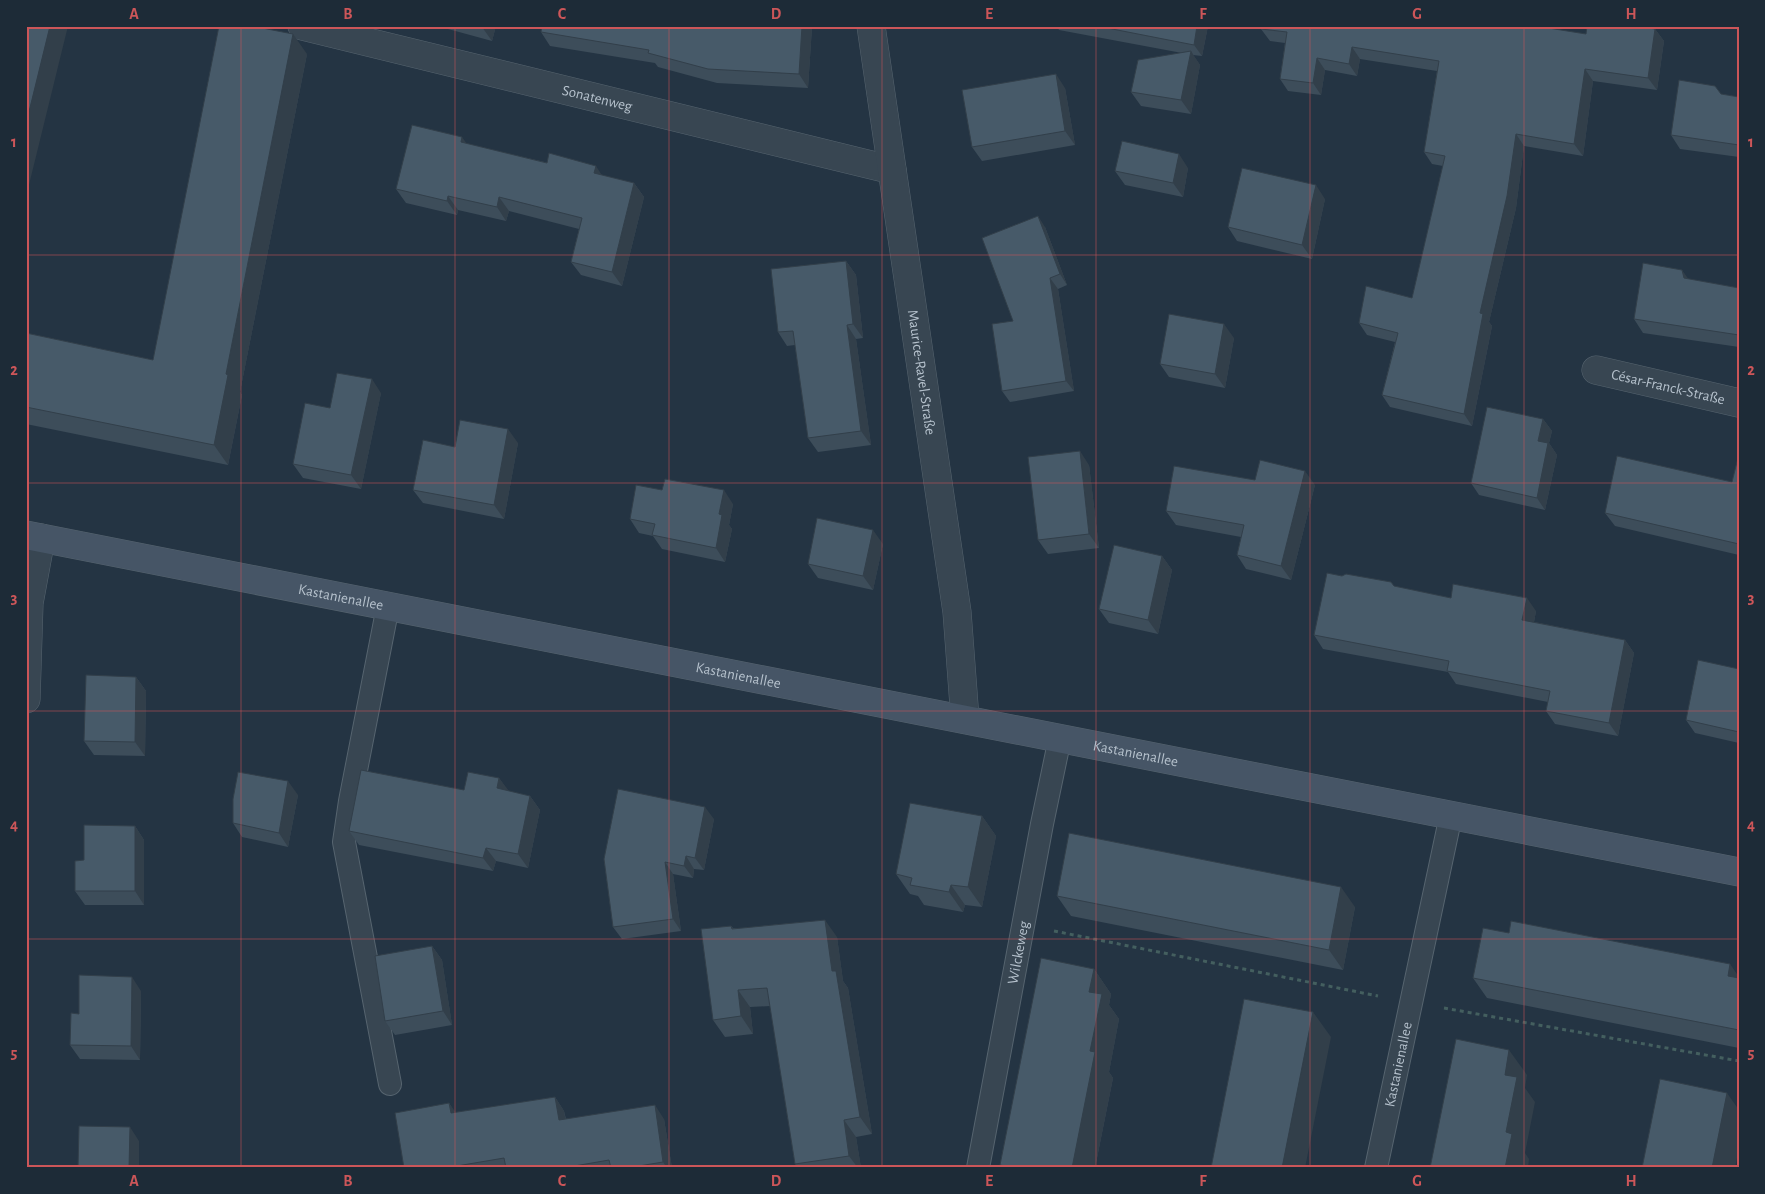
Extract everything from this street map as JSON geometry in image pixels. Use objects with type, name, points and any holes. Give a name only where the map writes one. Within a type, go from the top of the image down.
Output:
[{"type":"street","name":"Sonatenweg","points":[[302,26],[892,170]]},
{"type":"street","name":"Maurice-Ravel-Straße","points":[[871,26],[957,612],[965,719]]},
{"type":"street","name":"César-Franck-Straße","points":[[1596,370],[1739,404]]},
{"type":"street","name":"Kastanienallee","points":[[33,536],[1739,872]]},
{"type":"street","points":[[26,699],[33,536]]},
{"type":"lane","points":[[388,606],[350,801],[344,842],[390,1084]]},
{"type":"lane","name":"Wilckeweg","points":[[978,1168],[1042,824],[1060,738]]},
{"type":"lane","name":"Kastanienallee","points":[[1376,1168],[1451,815]]},
{"type":"building","points":[[26,26],[50,26],[26,124]]},
{"type":"building","points":[[219,26],[252,26],[293,34],[226,374],[228,375],[214,445],[26,407],[26,333],[153,360]]},
{"type":"building","points":[[542,26],[802,26],[799,74],[708,69],[648,53],[649,50],[541,32]]},
{"type":"building","points":[[1097,26],[1197,26],[1194,45]]},
{"type":"building","points":[[1262,26],[1536,26],[1586,34],[1587,26],[1637,26],[1655,29],[1648,78],[1585,69],[1574,144],[1516,134],[1507,196],[1480,313],[1483,314],[1464,414],[1382,395],[1398,333],[1359,323],[1366,286],[1412,298],[1445,156],[1424,152],[1439,61],[1352,47],[1349,64],[1317,58],[1313,83],[1280,79],[1287,32],[1261,29]]},
{"type":"building","points":[[1191,51],[1181,100],[1131,92],[1138,60]]},
{"type":"building","points":[[1056,74],[1065,131],[972,147],[962,90]]},
{"type":"building","points":[[1679,80],[1715,86],[1721,94],[1739,97],[1739,145],[1671,135]]},
{"type":"building","points":[[412,125],[462,137],[461,142],[547,163],[549,153],[596,166],[594,173],[634,183],[612,272],[571,262],[582,218],[499,197],[497,207],[448,196],[447,201],[396,189]]},
{"type":"building","points":[[1122,141],[1179,154],[1173,183],[1115,171]]},
{"type":"building","points":[[1242,168],[1316,185],[1302,245],[1228,227]]},
{"type":"building","points":[[1038,216],[1060,274],[1050,278],[1066,381],[1002,391],[992,324],[1013,321],[982,238]]},
{"type":"building","points":[[846,261],[853,324],[847,325],[861,431],[808,438],[793,331],[778,332],[771,269]]},
{"type":"building","points":[[1643,263],[1682,270],[1684,278],[1739,288],[1739,335],[1634,319]]},
{"type":"building","points":[[1169,314],[1224,324],[1215,374],[1160,364]]},
{"type":"building","points":[[337,373],[372,379],[351,475],[293,464],[305,403],[330,408]]},
{"type":"building","points":[[1487,407],[1543,419],[1538,441],[1548,443],[1537,498],[1471,483]]},
{"type":"building","points":[[460,420],[508,429],[494,505],[413,490],[423,440],[455,447]]},
{"type":"building","points":[[1080,451],[1089,534],[1038,540],[1028,457]]},
{"type":"building","points":[[1617,456],[1732,482],[1739,458],[1739,544],[1605,513]]},
{"type":"building","points":[[1260,460],[1305,471],[1281,566],[1237,555],[1244,525],[1166,511],[1174,466],[1255,480]]},
{"type":"building","points":[[665,479],[724,490],[719,514],[722,515],[716,548],[652,535],[655,524],[630,519],[636,485],[662,490]]},
{"type":"building","points":[[817,518],[873,530],[863,576],[808,564]]},
{"type":"building","points":[[1114,545],[1162,556],[1148,620],[1099,609]]},
{"type":"building","points":[[1327,573],[1342,576],[1346,574],[1391,582],[1394,586],[1451,598],[1453,584],[1527,598],[1522,620],[1625,640],[1609,723],[1546,711],[1550,691],[1447,671],[1449,661],[1314,635]]},
{"type":"building","points":[[1698,660],[1739,669],[1739,732],[1686,720]]},
{"type":"building","points":[[86,675],[136,677],[135,742],[84,741]]},
{"type":"building","points":[[361,770],[464,790],[468,772],[499,778],[497,788],[530,796],[518,854],[486,848],[483,858],[349,831]]},
{"type":"building","points":[[238,772],[288,781],[279,833],[233,823],[233,799]]},
{"type":"building","points":[[618,789],[705,807],[695,858],[686,856],[684,866],[665,862],[673,919],[613,927],[604,859]]},
{"type":"building","points":[[910,803],[982,816],[968,887],[951,885],[949,892],[910,885],[912,878],[896,874]]},
{"type":"building","points":[[84,825],[135,826],[135,891],[75,891],[75,861],[84,860]]},
{"type":"building","points":[[1069,833],[1341,887],[1329,950],[1057,896]]},
{"type":"building","points":[[825,920],[832,971],[836,971],[860,1117],[844,1120],[849,1156],[795,1164],[767,988],[738,990],[741,1016],[713,1020],[701,929],[731,926],[732,929]]},
{"type":"building","points":[[1511,921],[1730,964],[1728,976],[1739,978],[1739,1030],[1473,978],[1483,928],[1509,933]]},
{"type":"building","points":[[432,946],[443,1011],[385,1021],[375,956]]},
{"type":"building","points":[[1041,958],[1094,969],[1089,992],[1102,994],[1090,1051],[1095,1052],[1072,1168],[1016,1168],[1000,1165]]},
{"type":"building","points":[[79,975],[132,977],[131,1046],[70,1045],[71,1013],[79,1014]]},
{"type":"building","points":[[1244,999],[1313,1012],[1282,1168],[1211,1168]]},
{"type":"building","points":[[1456,1039],[1509,1050],[1505,1075],[1517,1077],[1506,1132],[1512,1134],[1505,1168],[1430,1168]]},
{"type":"building","points":[[1660,1079],[1727,1093],[1712,1168],[1642,1168]]},
{"type":"building","points":[[555,1097],[559,1120],[655,1105],[663,1162],[627,1168],[611,1168],[609,1160],[563,1168],[506,1168],[504,1158],[445,1168],[404,1168],[395,1113],[449,1103],[451,1113]]},
{"type":"building","points":[[79,1126],[130,1127],[129,1168],[78,1168]]}]
